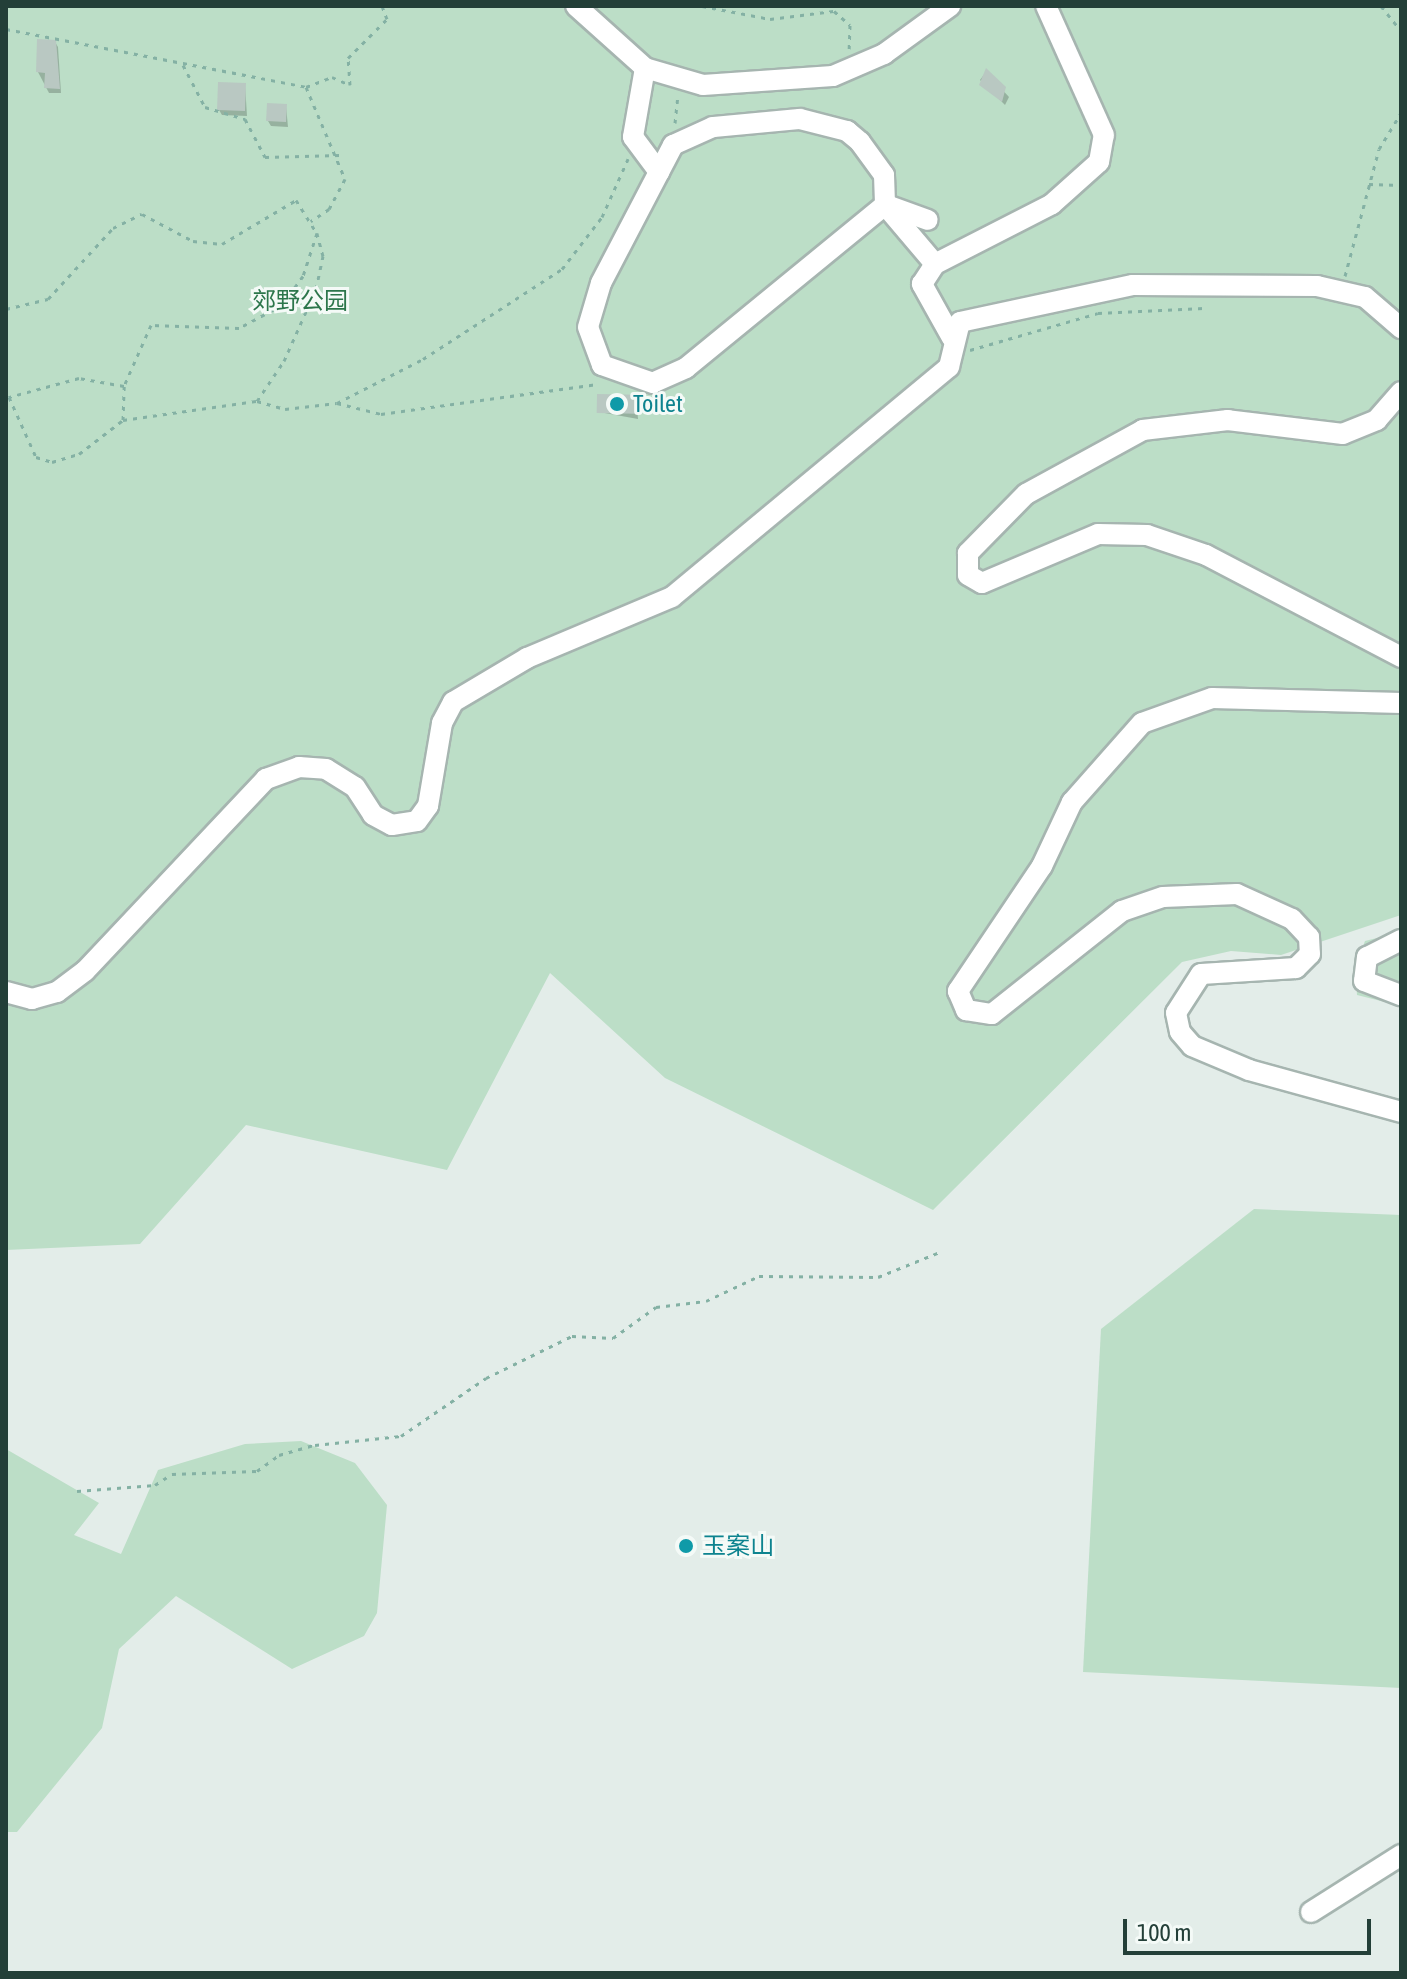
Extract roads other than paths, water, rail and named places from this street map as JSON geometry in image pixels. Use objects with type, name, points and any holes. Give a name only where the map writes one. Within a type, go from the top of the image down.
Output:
[{"type":"street","points":[[576,6],[645,68],[680,83],[766,82],[848,69],[884,54],[950,6]]},
{"type":"street","points":[[952,338],[922,284],[935,264],[1052,204],[1099,162],[1104,135],[1079,67],[1046,6]]},
{"type":"street","points":[[645,68],[633,137],[659,172]]},
{"type":"street","points":[[885,205],[686,368],[653,383],[628,379],[602,365],[588,327],[601,283],[673,145],[713,127],[800,119],[847,131],[884,175],[885,205],[935,264]]},
{"type":"street","points":[[885,205],[928,220]]},
{"type":"street","points":[[6,992],[32,999],[57,992],[85,971],[266,779],[299,767],[326,769],[355,787],[373,815],[392,825],[417,821],[428,806],[442,723],[453,702],[527,658],[672,597],[949,367],[952,338],[960,322],[1133,285],[1341,292],[1365,297],[1401,328]]},
{"type":"street","points":[[1401,392],[1377,420],[1343,434],[1228,420],[1143,430],[1026,494],[968,553],[968,575],[982,583],[1098,534],[1147,535],[1206,555],[1401,657]]},
{"type":"street","points":[[1401,703],[1212,698],[1142,723],[1072,802],[1042,866],[958,991],[966,1010],[992,1014],[1122,911],[1176,895],[1237,894],[1292,919],[1309,937],[1310,954],[1296,968],[1201,974],[1176,1013],[1180,1032],[1192,1046],[1236,1066],[1401,1112]]},
{"type":"street","points":[[1401,940],[1367,957],[1364,981],[1401,995]]},
{"type":"street","points":[[1311,1912],[1401,1855]]},
{"type":"place","name":"Toilet","points":[[617,404]]},
{"type":"place","name":"玉案山","points":[[686,1546]]},
{"type":"park label","name":"郊野公园","points":[[300,301]]}]
